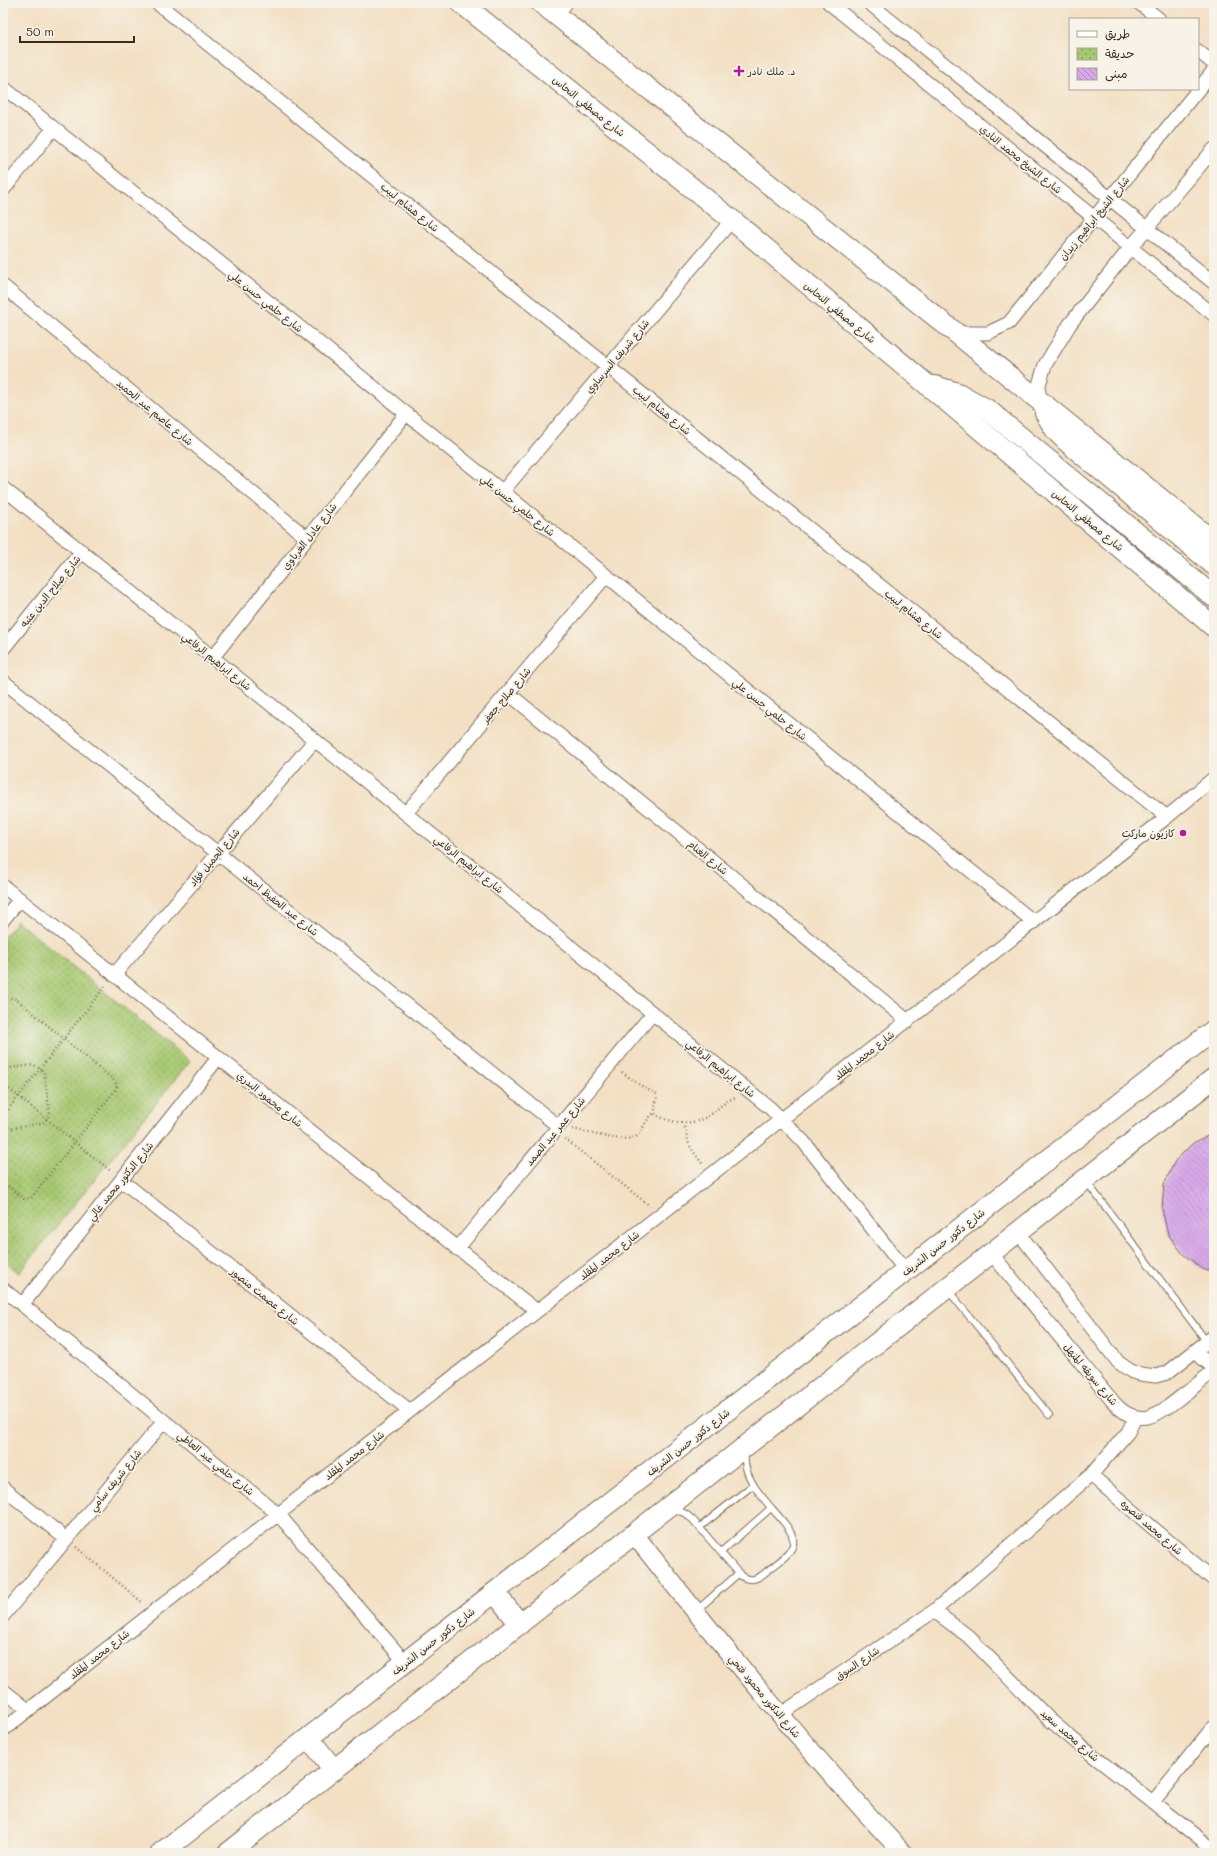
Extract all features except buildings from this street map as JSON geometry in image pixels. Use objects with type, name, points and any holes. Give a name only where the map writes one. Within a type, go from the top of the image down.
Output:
[{"type":"main road","name":"شارع مصطفي النحاس","points":[[460,3],[732,220],[1214,627]]},
{"type":"main road","points":[[540,3],[561,9],[956,333],[1214,542]]},
{"type":"main road","points":[[925,384],[958,393],[988,410],[1214,597]]},
{"type":"main road","points":[[1041,402],[1048,420],[1065,440],[1214,565]]},
{"type":"main road","name":"شارع دكتور حسن الشريف","points":[[161,1853],[1214,1030]]},
{"type":"main road","points":[[228,1853],[1214,1078]]},
{"type":"main road","points":[[495,1593],[520,1624]]},
{"type":"main road","points":[[309,1738],[334,1770]]},
{"type":"street","name":"شارع هشام لبيب","points":[[157,3],[1167,817]]},
{"type":"street","name":"شارع الشيخ محمد النادي","points":[[829,3],[1214,315]]},
{"type":"street","points":[[869,3],[1214,283]]},
{"type":"street","points":[[1139,3],[1158,18]]},
{"type":"street","points":[[1199,52],[1214,64]]},
{"type":"street","name":"شارع الشيخ ابراهيم زيدان","points":[[1199,88],[1214,70]]},
{"type":"street","name":"شارع حلمي حسن علي","points":[[3,86],[1034,922]]},
{"type":"street","name":"شارع الشيخ ابراهيم زيدان","points":[[956,333],[988,333],[1009,323],[1198,90]]},
{"type":"street","points":[[3,190],[54,128]]},
{"type":"street","points":[[1041,402],[1038,388],[1045,365],[1070,324],[1130,248],[1214,149]]},
{"type":"street","name":"شارع شريف السرساوي","points":[[502,492],[732,220]]},
{"type":"street","name":"شارع عاصم عبد الحميد","points":[[3,286],[307,538]]},
{"type":"street","name":"شارع عادل الغرباوي","points":[[213,657],[406,414]]},
{"type":"street","name":"شارع ابراهيم الرفاعي","points":[[4,489],[653,1012],[783,1119],[803,1141],[906,1271]]},
{"type":"street","name":"شارع صلاح الدين عتبه","points":[[3,649],[82,551]]},
{"type":"street","name":"شارع صلاح جعفر","points":[[406,813],[606,576]]},
{"type":"street","name":"شارع عبد الحفيظ احمد","points":[[3,681],[557,1129]]},
{"type":"street","name":"شارع الغنام","points":[[508,693],[908,1021]]},
{"type":"street","name":"شارع الجميل فؤاد","points":[[114,975],[315,740]]},
{"type":"street","name":"شارع محمد المقلد","points":[[3,1730],[1034,922],[1214,778]]},
{"type":"street","name":"شارع محمود البدري","points":[[3,886],[457,1249],[537,1311]]},
{"type":"street","points":[[3,920],[20,899]]},
{"type":"street","name":"شارع عمر عبد الصمد","points":[[457,1249],[653,1012]]},
{"type":"street","name":"شارع الدكتور محمد غالي","points":[[22,1305],[218,1058]]},
{"type":"street","name":"شارع عصمت منصور","points":[[121,1180],[410,1411]]},
{"type":"street","points":[[1018,1232],[1113,1355],[1132,1372],[1148,1376],[1168,1373],[1211,1339]]},
{"type":"street","name":"شارع سويقه المنهل","points":[[991,1254],[1115,1404],[1135,1418]]},
{"type":"street","name":"شارع حلمي عبد العاطي","points":[[3,1289],[278,1514],[405,1662]]},
{"type":"street","points":[[1195,1352],[1214,1368]]},
{"type":"street","points":[[1135,1418],[1147,1418],[1161,1413],[1214,1371]]},
{"type":"street","name":"شارع السوق","points":[[780,1715],[934,1611],[1091,1474],[1128,1432],[1135,1418]]},
{"type":"street","name":"شارع شريف سامي","points":[[3,1616],[164,1421]]},
{"type":"street","name":"شارع محمد قنصوه","points":[[1091,1474],[1214,1580]]},
{"type":"street","points":[[3,1488],[66,1539]]},
{"type":"street","name":"شارع الدكتور محمود فتحي","points":[[634,1534],[695,1612],[780,1715],[903,1853]]},
{"type":"street","name":"شارع محمد سعيد","points":[[934,1611],[968,1636],[1050,1720],[1082,1747],[1214,1850]]},
{"type":"street","points":[[3,1690],[28,1710]]},
{"type":"street","points":[[1153,1802],[1214,1726]]},
{"type":"lane","points":[[1085,1180],[1211,1339]]},
{"type":"lane","points":[[947,1288],[1049,1415]]},
{"type":"lane","points":[[669,1507],[686,1514],[700,1527],[739,1573],[746,1579],[759,1578],[791,1549],[794,1539],[792,1534],[753,1485],[746,1471],[746,1446]]},
{"type":"lane","points":[[700,1527],[753,1485]]},
{"type":"lane","points":[[721,1552],[771,1508]]},
{"type":"lane","points":[[695,1612],[739,1573]]},
{"type":"path","points":[[3,1116],[114,975]]},
{"type":"path","points":[[3,999],[8,997],[14,998],[115,1081],[117,1085],[30,1199],[24,1199],[3,1182]]},
{"type":"path","points":[[610,1064],[638,1084],[656,1094],[657,1098],[655,1113]]},
{"type":"path","points":[[3,1069],[34,1065],[44,1072],[50,1114],[43,1123],[3,1130]]},
{"type":"path","points":[[3,1084],[121,1180]]},
{"type":"path","points":[[655,1113],[666,1120],[684,1123],[704,1118],[732,1098],[740,1095],[753,1094]]},
{"type":"path","points":[[557,1129],[628,1140],[638,1136],[647,1118],[655,1113]]},
{"type":"path","points":[[684,1123],[685,1134],[694,1155],[713,1173]]},
{"type":"path","points":[[557,1129],[661,1214]]},
{"type":"path","points":[[66,1539],[154,1612]]},
{"type":"green space","points":[[17,921],[190,1061],[19,1273],[3,1260],[3,938]]},
{"type":"place","name":"د. ملك نادر","points":[[739,71]]},
{"type":"place","name":"كازيون ماركت","points":[[1183,833]]}]
